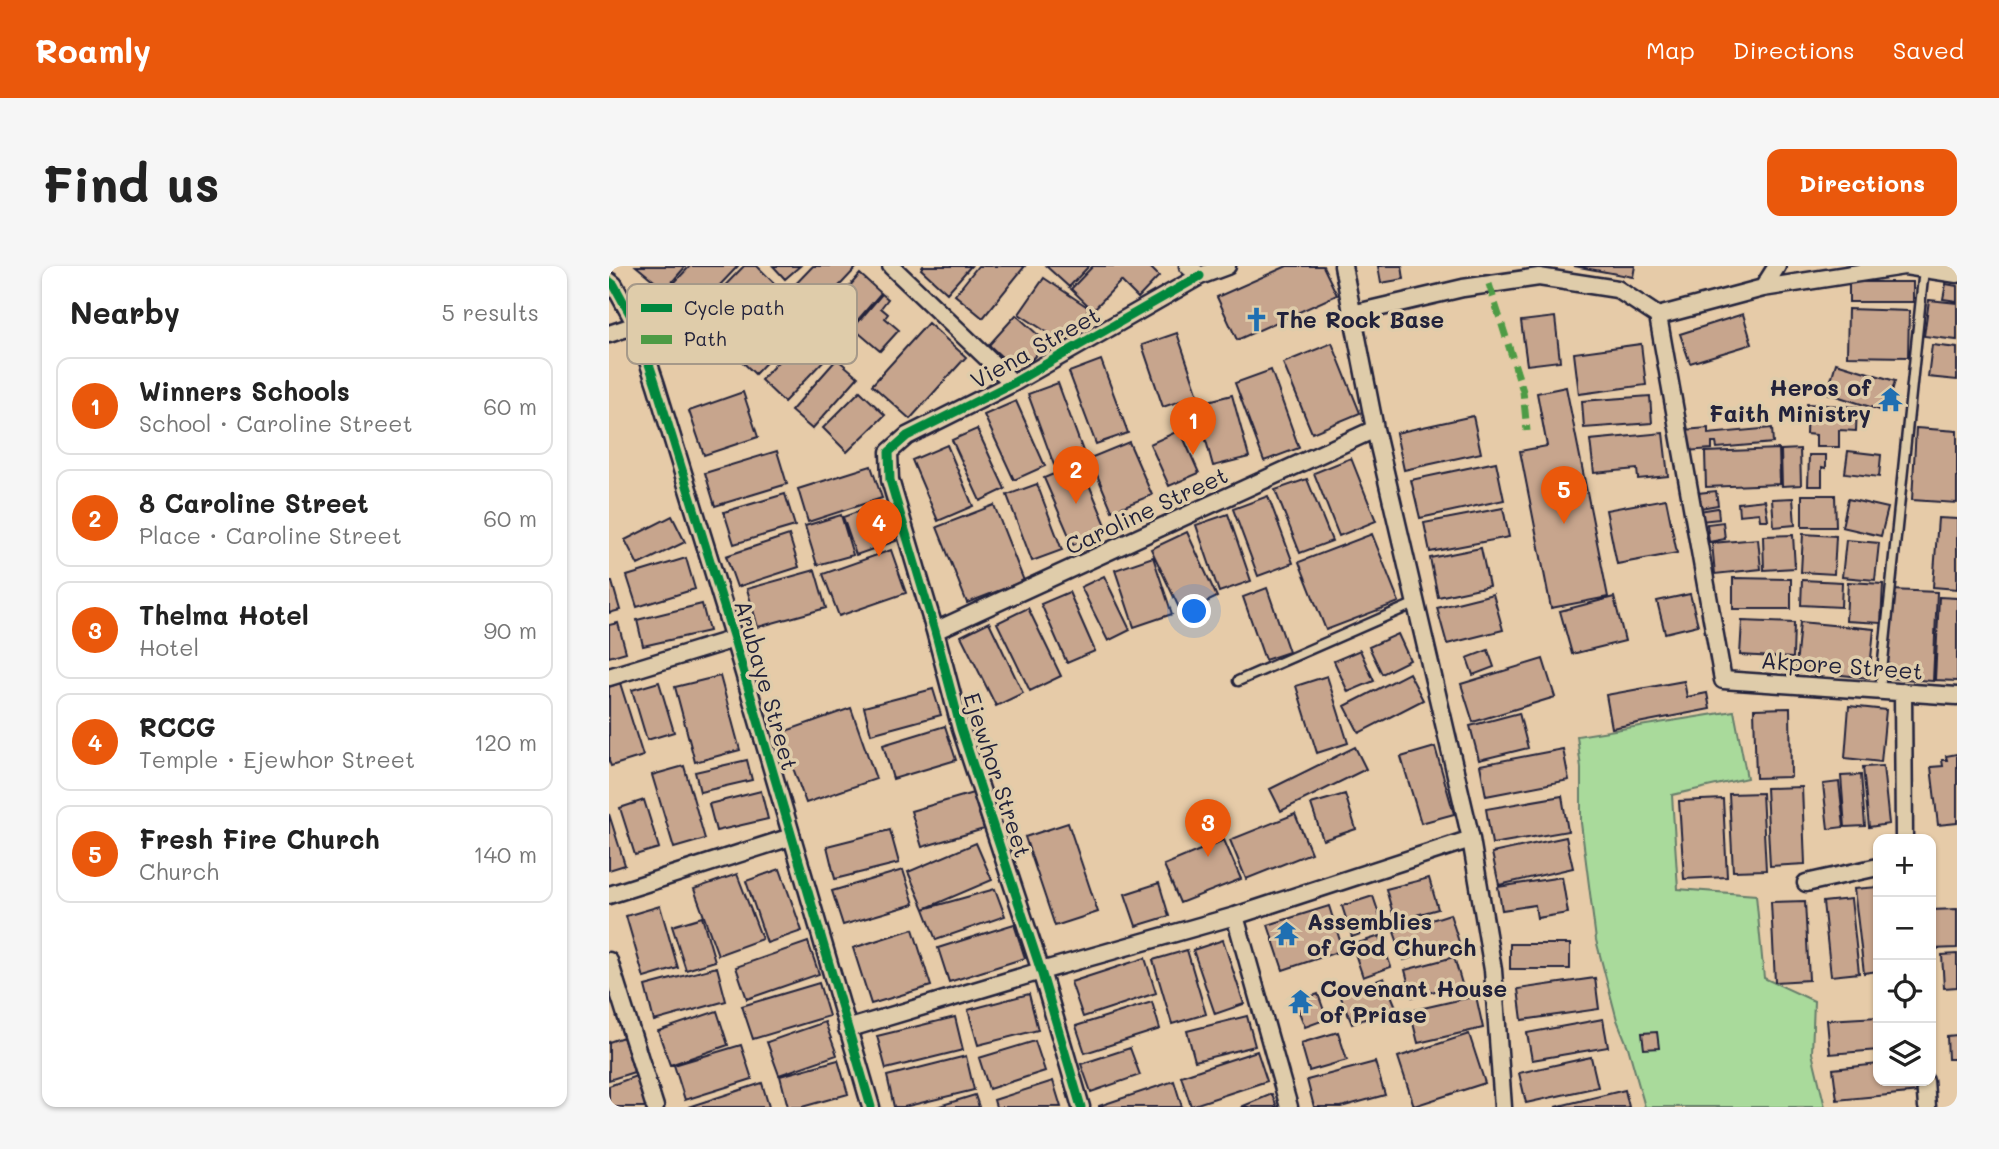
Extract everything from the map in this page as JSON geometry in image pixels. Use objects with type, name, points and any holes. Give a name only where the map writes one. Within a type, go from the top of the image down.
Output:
[{"type":"street","points":[[891,266],[1013,383]]},
{"type":"street","name":"Viena Street","points":[[889,452],[907,436],[1013,383],[1194,271],[1227,266]]},
{"type":"street","points":[[1343,266],[1375,429],[1471,839],[1493,970],[1503,1107]]},
{"type":"street","points":[[1763,288],[1777,266]]},
{"type":"street","points":[[1352,314],[1463,288],[1539,277],[1617,289],[1658,316],[1763,288],[1905,266],[1957,274]]},
{"type":"street","name":"Arubaye Street","points":[[609,281],[627,309]]},
{"type":"street","name":"Akpore Street","points":[[1658,316],[1723,680],[1957,696]]},
{"type":"street","points":[[609,334],[627,328]]},
{"type":"street","name":"Arubaye Street","points":[[649,364],[734,639],[871,1107]]},
{"type":"street","name":"Caroline Street","points":[[935,631],[1375,429]]},
{"type":"street","name":"Ejewhor Street","points":[[889,452],[890,480],[961,729],[1041,971],[1081,1107]]},
{"type":"street","points":[[609,677],[734,639]]},
{"type":"street","points":[[1903,692],[1904,834]]},
{"type":"street","points":[[609,895],[791,837]]},
{"type":"street","points":[[847,1029],[1235,916],[1471,839]]},
{"type":"street","points":[[1806,883],[1873,868]]},
{"type":"street","points":[[1235,916],[1290,1107]]},
{"type":"street","points":[[609,961],[655,1107]]},
{"type":"street","points":[[1925,1086],[1927,1107]]},
{"type":"lane","points":[[1880,690],[1924,269]]},
{"type":"lane","points":[[1238,681],[1416,603]]},
{"type":"green space","points":[[1734,711],[1747,778],[1672,795],[1678,889],[1756,895],[1764,978],[1814,1001],[1812,1053],[1825,1107],[1645,1107],[1628,1047],[1617,1020],[1596,940],[1581,823],[1581,768],[1577,736]]},
{"type":"building","points":[[636,266],[686,266],[670,284],[658,284]]},
{"type":"building","points":[[690,266],[738,266],[721,284],[673,284]]},
{"type":"building","points":[[744,266],[757,266],[774,283],[773,284],[726,284]]},
{"type":"building","points":[[773,266],[800,266],[785,279]]},
{"type":"building","points":[[813,266],[858,266],[841,284],[796,284]]},
{"type":"building","points":[[923,266],[971,266],[947,293],[921,269]]},
{"type":"building","points":[[978,266],[1025,266],[983,318],[955,295]]},
{"type":"building","points":[[1046,266],[1089,266],[1069,287]]},
{"type":"building","points":[[1093,266],[1149,266],[1159,276],[1138,298],[1121,281],[1093,310],[1071,289]]},
{"type":"building","name":"The Rock Base","points":[[1287,266],[1323,266],[1337,295],[1237,340],[1217,297]]},
{"type":"building","points":[[1378,266],[1402,266],[1404,279],[1381,283]]},
{"type":"building","points":[[1574,266],[1635,266],[1633,277]]},
{"type":"building","points":[[860,274],[881,293],[857,321],[857,284],[851,284]]},
{"type":"building","points":[[1044,278],[1089,308],[1065,344],[1019,314]]},
{"type":"building","points":[[1849,282],[1913,282],[1913,302],[1849,302]]},
{"type":"building","points":[[1946,284],[1957,286],[1957,301],[1943,299]]},
{"type":"building","points":[[882,294],[888,299],[881,308],[888,314],[885,318],[899,330],[880,351],[857,331],[857,323]]},
{"type":"building","points":[[1929,300],[1957,303],[1957,340],[1924,336]]},
{"type":"building","points":[[1848,309],[1909,311],[1908,357],[1847,356]]},
{"type":"building","points":[[1743,314],[1752,344],[1690,363],[1680,334]]},
{"type":"building","points":[[1016,315],[1047,343],[1019,373],[989,345]]},
{"type":"building","points":[[1555,317],[1560,361],[1527,365],[1521,321]]},
{"type":"building","points":[[928,323],[966,357],[910,419],[872,385]]},
{"type":"building","points":[[1177,333],[1198,395],[1163,407],[1142,345]]},
{"type":"building","points":[[1332,343],[1360,413],[1312,433],[1283,363]]},
{"type":"building","points":[[1641,344],[1646,385],[1579,394],[1574,353]]},
{"type":"building","points":[[1932,345],[1957,348],[1957,380],[1928,377]]},
{"type":"building","points":[[1101,360],[1128,433],[1096,444],[1069,372]]},
{"type":"building","points":[[1836,363],[1895,381],[1886,412],[1827,393]]},
{"type":"building","points":[[745,364],[765,364],[755,374]]},
{"type":"building","points":[[776,364],[820,364],[784,402],[761,380]]},
{"type":"building","points":[[833,364],[843,364],[858,377],[812,429],[791,411]]},
{"type":"building","points":[[1271,370],[1299,448],[1264,461],[1235,383]]},
{"type":"building","points":[[1058,383],[1084,454],[1054,465],[1028,394]]},
{"type":"building","points":[[1566,387],[1608,597],[1551,608],[1520,451],[1547,446],[1537,393]]},
{"type":"building","points":[[860,391],[885,415],[847,452],[823,428]]},
{"type":"building","points":[[743,392],[758,437],[704,455],[689,411]]},
{"type":"building","points":[[1232,395],[1249,457],[1213,466],[1196,404]]},
{"type":"building","points":[[1650,396],[1652,423],[1584,428],[1582,401]]},
{"type":"building","points":[[1016,401],[1045,466],[1014,480],[984,415]]},
{"type":"building","points":[[1807,404],[1857,407],[1856,431],[1839,430],[1839,447],[1816,447],[1816,435],[1806,434]]},
{"type":"building","points":[[1473,416],[1481,453],[1404,470],[1396,433]]},
{"type":"building","points":[[1708,428],[1708,434],[1772,428],[1773,443],[1717,448],[1716,443],[1712,443],[1712,449],[1686,451],[1684,430]]},
{"type":"building","points":[[1916,428],[1957,431],[1957,503],[1912,500]]},
{"type":"building","points":[[977,429],[1005,489],[980,501],[952,440]]},
{"type":"building","points":[[1180,430],[1199,473],[1169,486],[1150,444]]},
{"type":"building","points":[[1663,433],[1668,476],[1638,479],[1637,469],[1594,473],[1590,440]]},
{"type":"building","points":[[1129,442],[1152,495],[1112,511],[1090,458]]},
{"type":"building","points":[[947,445],[973,506],[938,521],[912,460]]},
{"type":"building","points":[[1779,449],[1780,484],[1706,487],[1705,452]]},
{"type":"building","points":[[1800,449],[1801,485],[1782,486],[1781,450]]},
{"type":"building","points":[[777,451],[787,484],[715,506],[705,473]]},
{"type":"building","points":[[1848,451],[1881,455],[1879,477],[1845,473]]},
{"type":"building","points":[[1809,455],[1826,455],[1826,468],[1822,467],[1822,486],[1808,486]]},
{"type":"building","points":[[1351,458],[1376,521],[1339,536],[1314,473]]},
{"type":"building","points":[[1496,462],[1504,500],[1420,518],[1411,480]]},
{"type":"building","points":[[1080,463],[1108,530],[1073,545],[1044,478]]},
{"type":"building","points":[[871,466],[882,498],[808,522],[798,489]]},
{"type":"building","points":[[1307,479],[1332,541],[1300,553],[1275,490]]},
{"type":"building","points":[[1037,484],[1062,550],[1032,561],[1007,495]]},
{"type":"building","points":[[1716,491],[1718,505],[1700,508],[1698,493]]},
{"type":"building","points":[[785,494],[795,526],[734,544],[724,512]]},
{"type":"building","points":[[1802,495],[1835,495],[1836,527],[1802,527]]},
{"type":"building","points":[[1268,496],[1293,563],[1258,576],[1233,509]]},
{"type":"building","points":[[1793,498],[1795,525],[1774,527],[1772,499]]},
{"type":"building","points":[[1666,499],[1677,553],[1617,564],[1606,510]]},
{"type":"building","points":[[1848,499],[1888,508],[1881,536],[1842,527]]},
{"type":"building","points":[[1765,500],[1768,520],[1760,520],[1759,513],[1739,515],[1738,503]]},
{"type":"building","points":[[882,503],[896,541],[856,555],[843,517]]},
{"type":"building","points":[[994,505],[1024,581],[967,603],[937,527]]},
{"type":"building","points":[[1503,508],[1509,537],[1430,552],[1424,523]]},
{"type":"building","points":[[1718,508],[1719,519],[1701,521],[1699,511]]},
{"type":"building","points":[[1228,514],[1251,581],[1219,592],[1196,525]]},
{"type":"building","points":[[841,515],[853,555],[817,565],[805,526]]},
{"type":"building","points":[[672,516],[685,542],[638,565],[625,540]]},
{"type":"building","points":[[1938,518],[1957,519],[1957,589],[1933,587]]},
{"type":"building","points":[[1723,522],[1725,539],[1709,542],[1707,524]]},
{"type":"building","points":[[1187,532],[1217,597],[1182,614],[1151,549]]},
{"type":"building","points":[[1372,534],[1399,602],[1326,630],[1299,562]]},
{"type":"building","points":[[1803,534],[1836,536],[1834,574],[1801,572]]},
{"type":"building","points":[[789,535],[799,567],[737,587],[726,556]]},
{"type":"building","points":[[1793,535],[1795,568],[1764,570],[1763,536]]},
{"type":"building","points":[[1758,539],[1761,569],[1715,574],[1712,543]]},
{"type":"building","points":[[1846,540],[1879,543],[1875,580],[1842,577]]},
{"type":"building","points":[[1481,548],[1489,586],[1438,597],[1430,558]]},
{"type":"building","points":[[891,550],[906,593],[839,616],[823,574]]},
{"type":"building","points":[[1153,557],[1172,614],[1134,627],[1115,570]]},
{"type":"building","points":[[686,558],[695,589],[637,607],[627,576]]},
{"type":"building","points":[[815,570],[826,608],[758,627],[747,589]]},
{"type":"building","points":[[1104,576],[1130,630],[1108,641],[1081,587]]},
{"type":"building","points":[[1733,578],[1791,579],[1791,609],[1733,609]]},
{"type":"building","points":[[1802,580],[1842,582],[1841,607],[1801,605]]},
{"type":"building","points":[[609,582],[612,582],[620,610],[609,613]]},
{"type":"building","points":[[1848,582],[1883,584],[1881,623],[1846,621]]},
{"type":"building","points":[[1267,588],[1289,652],[1265,660],[1243,597]]},
{"type":"building","points":[[1891,590],[1937,592],[1933,681],[1887,678]]},
{"type":"building","points":[[1069,592],[1095,651],[1067,663],[1041,604]]},
{"type":"building","points":[[1493,594],[1503,630],[1447,644],[1437,608]]},
{"type":"building","points":[[1690,594],[1698,625],[1665,633],[1657,601]]},
{"type":"building","points":[[1614,597],[1625,641],[1572,654],[1560,611]]},
{"type":"building","points":[[1939,597],[1957,598],[1957,681],[1935,680]]},
{"type":"building","points":[[702,604],[709,631],[643,646],[637,620]]},
{"type":"building","points":[[1028,608],[1061,676],[1030,691],[997,623]]},
{"type":"building","points":[[1742,621],[1794,623],[1793,658],[1740,655]]},
{"type":"building","points":[[989,622],[1023,693],[996,706],[961,636]]},
{"type":"building","points":[[1800,622],[1874,629],[1869,678],[1833,674],[1834,666],[1822,665],[1822,669],[1796,667]]},
{"type":"building","points":[[618,623],[626,652],[609,657],[609,625]]},
{"type":"building","points":[[1398,634],[1410,660],[1382,674],[1369,647]]},
{"type":"building","points":[[1360,650],[1374,681],[1348,692],[1334,661]]},
{"type":"building","points":[[1488,650],[1494,667],[1473,675],[1467,658]]},
{"type":"building","points":[[1543,659],[1555,697],[1473,722],[1461,684]]},
{"type":"building","points":[[1409,673],[1423,700],[1359,733],[1345,706]]},
{"type":"building","points":[[720,676],[740,750],[695,762],[675,687]]},
{"type":"building","points":[[1327,676],[1348,743],[1317,753],[1296,686]]},
{"type":"building","points":[[1684,681],[1687,697],[1707,693],[1710,709],[1612,728],[1606,695]]},
{"type":"building","points":[[659,682],[674,732],[647,740],[632,690]]},
{"type":"building","points":[[620,683],[643,756],[611,766],[609,687]]},
{"type":"building","points":[[933,689],[941,715],[871,734],[864,707]]},
{"type":"building","points":[[1849,706],[1886,710],[1881,762],[1845,758]]},
{"type":"building","points":[[851,708],[876,779],[806,803],[780,733]]},
{"type":"building","points":[[1790,708],[1791,777],[1756,778],[1754,709]]},
{"type":"building","points":[[1519,713],[1528,748],[1479,760],[1470,726]]},
{"type":"building","points":[[945,726],[956,760],[893,779],[883,745]]},
{"type":"building","points":[[1355,747],[1366,769],[1281,811],[1270,789]]},
{"type":"building","points":[[1435,747],[1454,814],[1421,823],[1401,757]]},
{"type":"building","points":[[1563,749],[1569,780],[1486,796],[1480,765]]},
{"type":"building","points":[[1957,754],[1957,823],[1938,825],[1931,767],[1943,766],[1942,760],[1947,760],[1946,756]]},
{"type":"building","points":[[747,760],[752,780],[700,792],[695,772]]},
{"type":"building","points":[[684,766],[705,839],[674,848],[652,775]]},
{"type":"building","points":[[1883,766],[1889,824],[1869,827],[1863,767]]},
{"type":"building","points":[[1861,775],[1865,826],[1845,827],[1841,776]]},
{"type":"building","points":[[1839,782],[1844,827],[1828,829],[1823,784]]},
{"type":"building","points":[[1802,787],[1805,864],[1770,866],[1766,788]]},
{"type":"building","points":[[761,791],[768,819],[716,831],[709,804]]},
{"type":"building","points":[[973,793],[984,829],[922,847],[911,811]]},
{"type":"building","points":[[1762,793],[1766,870],[1733,871],[1729,794]]},
{"type":"building","points":[[1345,794],[1356,829],[1323,840],[1311,804]]},
{"type":"building","points":[[1562,796],[1568,831],[1492,844],[1486,809]]},
{"type":"building","points":[[1723,799],[1727,877],[1684,879],[1679,801]]},
{"type":"building","points":[[644,800],[659,848],[635,855],[620,808]]},
{"type":"building","points":[[609,814],[625,865],[609,870]]},
{"type":"building","points":[[1295,814],[1311,853],[1246,879],[1230,840]]},
{"type":"building","points":[[1068,823],[1098,912],[1055,926],[1025,837]]},
{"type":"building","points":[[890,830],[899,863],[835,879],[827,846]]},
{"type":"building","points":[[1566,837],[1573,868],[1499,885],[1492,853]]},
{"type":"building","points":[[1224,840],[1241,879],[1180,903],[1164,865]]},
{"type":"building","points":[[976,843],[992,880],[924,909],[908,872]]},
{"type":"building","points":[[780,869],[802,931],[767,943],[746,881]]},
{"type":"building","points":[[903,870],[914,904],[843,925],[832,891]]},
{"type":"building","points":[[737,874],[762,939],[718,955],[694,889]]},
{"type":"building","points":[[1562,877],[1568,913],[1537,918],[1535,905],[1502,910],[1498,887]]},
{"type":"building","points":[[1429,878],[1438,909],[1395,921],[1386,889]]},
{"type":"building","points":[[1159,883],[1169,916],[1136,926],[1125,894]]},
{"type":"building","points":[[1873,887],[1873,972],[1864,973],[1854,889]]},
{"type":"building","points":[[995,889],[1005,916],[936,940],[924,909]]},
{"type":"building","points":[[1373,896],[1383,926],[1352,937],[1342,906]]},
{"type":"building","points":[[1851,899],[1859,973],[1831,976],[1823,902]]},
{"type":"building","points":[[1805,901],[1809,980],[1775,982],[1771,902]]},
{"type":"building","points":[[660,906],[678,968],[644,978],[626,916]]},
{"type":"building","points":[[1329,906],[1343,950],[1283,970],[1268,925]]},
{"type":"building","points":[[1957,909],[1957,948],[1936,949],[1936,910]]},
{"type":"building","points":[[1450,914],[1459,942],[1404,960],[1394,932]]},
{"type":"building","points":[[702,917],[715,961],[686,970],[672,926]]},
{"type":"building","points":[[1014,924],[1025,958],[949,982],[938,948]]},
{"type":"building","points":[[913,929],[931,986],[871,1004],[853,948]]},
{"type":"building","points":[[1380,936],[1391,967],[1363,977],[1352,945]]},
{"type":"building","points":[[1223,940],[1244,1004],[1215,1014],[1193,950]]},
{"type":"building","points":[[808,942],[819,974],[747,999],[736,967]]},
{"type":"building","points":[[1510,944],[1570,944],[1570,969],[1510,969]]},
{"type":"building","points":[[1187,950],[1206,1014],[1172,1024],[1153,960]]},
{"type":"building","points":[[1957,954],[1957,987],[1944,988],[1942,955]]},
{"type":"building","points":[[1454,957],[1462,984],[1412,997],[1405,970]]},
{"type":"building","points":[[1145,958],[1156,993],[1083,1017],[1071,982]]},
{"type":"building","points":[[717,967],[726,1001],[654,1021],[645,986]]},
{"type":"building","points":[[1384,978],[1396,1007],[1352,1024],[1340,995]]},
{"type":"building","points":[[1595,978],[1599,1009],[1522,1020],[1518,989]]},
{"type":"building","points":[[819,983],[829,1016],[753,1039],[742,1006]]},
{"type":"building","points":[[1029,994],[1038,1030],[978,1045],[968,1010]]},
{"type":"building","points":[[1318,994],[1327,1019],[1305,1027],[1295,1002]]},
{"type":"building","points":[[1476,996],[1483,1028],[1418,1043],[1410,1011]]},
{"type":"building","points":[[1152,1002],[1160,1029],[1085,1053],[1076,1026]]},
{"type":"building","points":[[717,1011],[728,1045],[670,1065],[658,1031]]},
{"type":"building","points":[[1247,1016],[1255,1046],[1195,1061],[1187,1031]]},
{"type":"building","points":[[955,1017],[963,1050],[886,1069],[877,1036]]},
{"type":"building","points":[[1873,1017],[1873,1050],[1830,1054],[1827,1020]]},
{"type":"building","points":[[1603,1019],[1608,1047],[1532,1060],[1527,1033]]},
{"type":"building","points":[[825,1022],[837,1055],[779,1075],[767,1042]]},
{"type":"building","points":[[1338,1032],[1347,1060],[1309,1071],[1301,1043]]},
{"type":"building","points":[[1657,1032],[1659,1048],[1644,1049],[1642,1033]]},
{"type":"building","points":[[1469,1034],[1485,1083],[1414,1106],[1398,1057]]},
{"type":"building","points":[[1957,1035],[1957,1059],[1948,1059],[1947,1036]]},
{"type":"building","points":[[623,1037],[634,1072],[609,1080],[609,1042]]},
{"type":"building","points":[[1035,1041],[1045,1071],[989,1089],[979,1058]]},
{"type":"building","points":[[741,1045],[752,1079],[685,1100],[674,1065]]},
{"type":"building","points":[[1130,1048],[1140,1075],[1091,1092],[1081,1064]]},
{"type":"building","points":[[1257,1051],[1267,1081],[1191,1106],[1181,1076]]},
{"type":"building","points":[[966,1056],[974,1090],[894,1107],[887,1076]]},
{"type":"building","points":[[1591,1057],[1598,1087],[1526,1103],[1519,1073]]},
{"type":"building","points":[[838,1060],[848,1094],[802,1107],[788,1107],[780,1076]]},
{"type":"building","points":[[1375,1062],[1385,1095],[1341,1107],[1314,1107],[1307,1080]]},
{"type":"building","points":[[1873,1065],[1873,1086],[1918,1086],[1919,1092],[1837,1100],[1833,1069]]},
{"type":"building","points":[[636,1076],[647,1107],[609,1107],[609,1086]]},
{"type":"building","points":[[1053,1081],[1061,1107],[996,1107],[994,1100]]},
{"type":"building","points":[[1174,1081],[1182,1107],[1099,1107],[1099,1106]]},
{"type":"building","points":[[762,1083],[769,1107],[688,1107]]},
{"type":"building","points":[[1625,1090],[1629,1107],[1555,1107]]},
{"type":"building","points":[[1272,1094],[1277,1107],[1241,1107]]},
{"type":"building","points":[[975,1095],[979,1107],[936,1107]]},
{"type":"marked path","points":[[1489,284],[1523,391],[1527,431]]},
{"type":"cycle path","points":[[1081,1107],[1041,971],[961,729],[890,480],[889,452],[907,436],[1013,383],[1200,276]]},
{"type":"cycle path","points":[[609,281],[627,309]]},
{"type":"cycle path","points":[[649,364],[734,639],[871,1107]]},
{"type":"place","name":"The Rock Base","points":[[1256,319]]},
{"type":"place","name":"Heros of Faith Ministry","points":[[1891,400]]},
{"type":"place","name":"Winners Schools","points":[[1193,455]]},
{"type":"place","name":"8 Caroline Street","points":[[1076,504]]},
{"type":"place","name":"Fresh Fire Church","points":[[1564,524]]},
{"type":"place","name":"RCCG","points":[[879,557]]},
{"type":"place","name":"Thelma Hotel","points":[[1208,857]]},
{"type":"place","name":"Assemblies of God Church","points":[[1287,934]]},
{"type":"place","name":"Covenant House of Priase","points":[[1300,1001]]}]
